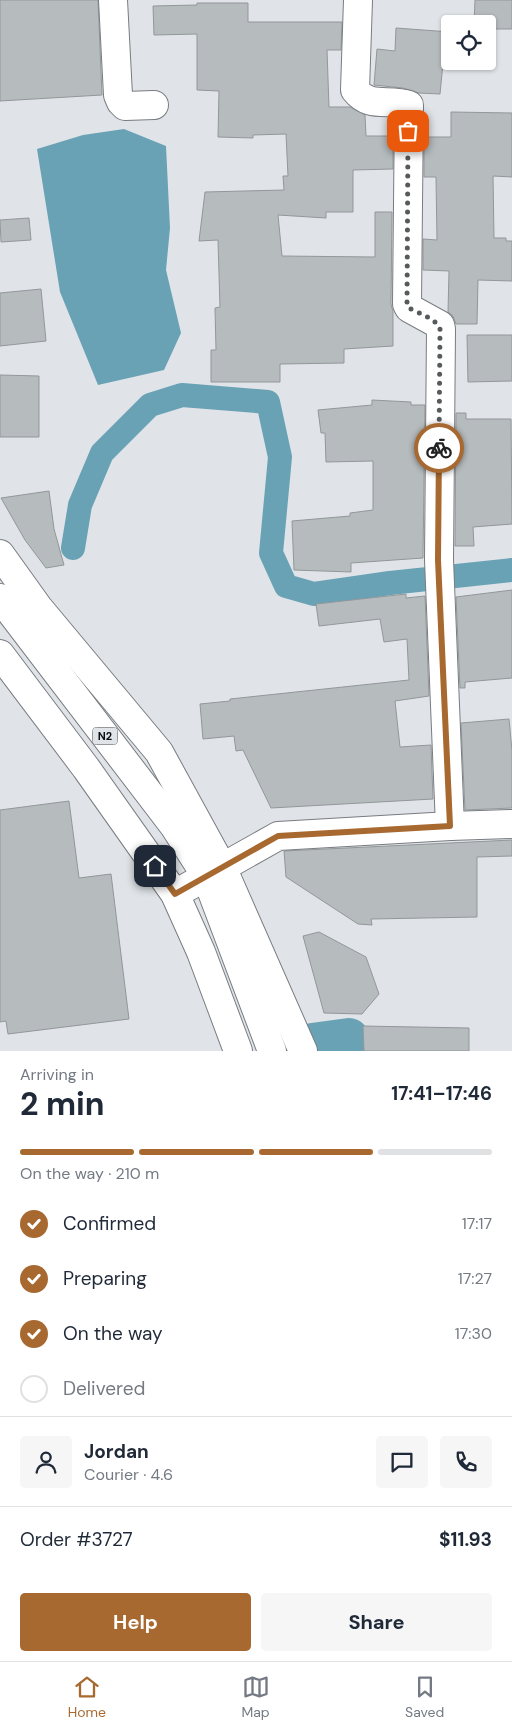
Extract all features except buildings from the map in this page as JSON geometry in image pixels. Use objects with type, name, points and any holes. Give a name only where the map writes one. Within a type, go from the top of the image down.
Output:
[{"type":"main road","points":[[113,0],[118,95],[125,106],[154,105]]},
{"type":"main road","points":[[358,0],[355,90],[361,98],[369,102],[409,105],[407,304],[409,308],[440,325],[438,560],[450,826]]},
{"type":"main road","points":[[0,554],[38,607],[159,752],[214,872],[304,1051]]},
{"type":"main road","name":"N2","points":[[0,598],[174,826],[214,872],[272,1051]]},
{"type":"main road","points":[[0,654],[86,768],[175,894],[201,952],[238,1051]]},
{"type":"main road","points":[[175,894],[278,836],[512,824]]},
{"type":"water","points":[[124,129],[166,146],[170,228],[166,270],[181,333],[164,370],[98,385],[60,292],[37,149],[83,135]]},
{"type":"waterway","points":[[73,548],[80,505],[102,453],[150,405],[182,395],[268,402],[280,457],[271,553],[286,586],[314,594],[390,583],[512,570]]},
{"type":"waterway","points":[[312,1043],[349,1038]]},
{"type":"way so far","points":[[408,131],[407,304],[409,308],[440,325],[439,448]]},
{"type":"route","points":[[155,866],[175,894],[278,836],[450,826],[438,560],[439,448]]}]
